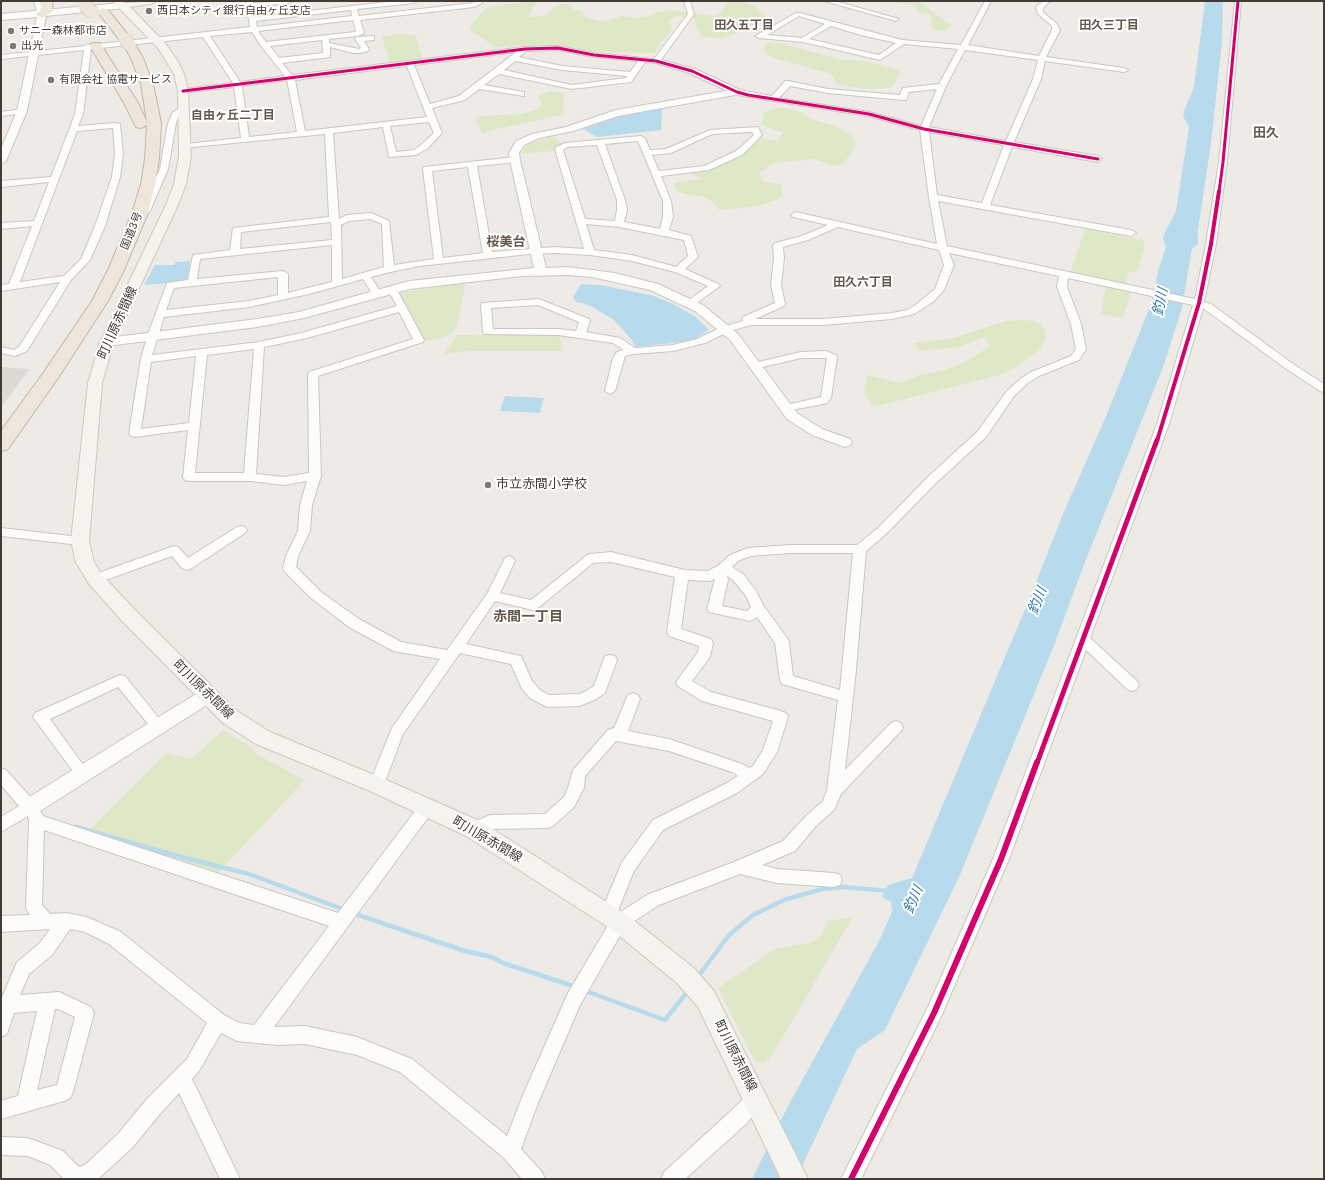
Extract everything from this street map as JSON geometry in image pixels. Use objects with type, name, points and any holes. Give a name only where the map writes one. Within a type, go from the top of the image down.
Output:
[{"type":"highway","points":[[42,14],[47,11],[46,1]]},
{"type":"highway","name":"国道3号","points":[[1,445],[52,375],[100,301],[130,239],[148,184],[152,159],[154,123],[147,84],[137,58],[92,6]]},
{"type":"highway","name":"国道3号","points":[[1,423],[63,336],[85,300],[113,246],[127,213],[134,186],[141,142],[141,124],[136,86],[122,42]]},
{"type":"highway","points":[[92,46],[131,102],[141,124]]},
{"type":"main road","points":[[120,3],[150,1]]},
{"type":"main road","name":"町川原赤間線","points":[[120,3],[155,39],[172,60],[179,74],[183,91],[186,146],[180,184],[172,205],[107,342],[95,384],[80,541],[84,563],[94,579],[207,696],[230,717],[263,738],[377,785],[474,829],[614,919],[686,976],[706,999],[795,1179]]},
{"type":"street","points":[[1,161],[22,111],[42,14],[39,11],[36,1]]},
{"type":"street","points":[[289,1],[250,3],[254,30],[290,78],[301,134]]},
{"type":"street","points":[[252,19],[352,4],[414,1]]},
{"type":"street","points":[[1,56],[356,19],[474,5],[479,3],[478,1]]},
{"type":"street","points":[[656,61],[691,14],[688,1]]},
{"type":"street","points":[[827,1],[872,10],[896,19]]},
{"type":"street","points":[[610,392],[618,358],[621,354],[633,351],[680,346],[701,341],[726,329],[750,322],[830,322],[871,319],[910,312],[929,300],[939,290],[949,265],[943,248],[933,197],[924,129],[942,86],[988,1]]},
{"type":"street","points":[[985,207],[1008,144],[1037,79],[1042,58],[1056,30],[1055,25],[1040,13],[1039,7],[1047,1]]},
{"type":"street","points":[[851,1179],[934,1013],[1001,859],[1163,424],[1211,244],[1223,162],[1238,1]]},
{"type":"street","points":[[1,17],[42,14],[120,3]]},
{"type":"street","points":[[264,44],[325,41],[357,34],[360,32],[352,4]]},
{"type":"street","points":[[902,42],[880,58],[846,44],[759,36],[798,14],[902,42],[963,46],[1124,70]]},
{"type":"street","points":[[803,40],[831,23]]},
{"type":"street","points":[[846,44],[864,33]]},
{"type":"street","points":[[205,34],[238,85],[245,140]]},
{"type":"street","points":[[325,41],[353,51],[360,51],[366,49],[359,39],[371,38]]},
{"type":"street","points":[[277,61],[327,55],[325,41]]},
{"type":"street","points":[[13,287],[80,114],[87,63],[92,46]]},
{"type":"street","points":[[183,91],[524,49],[558,48],[594,55],[656,61],[698,73],[737,92],[869,114],[924,129],[1098,159]]},
{"type":"street","points":[[427,107],[462,98],[524,49]]},
{"type":"street","points":[[514,58],[562,68],[633,74]]},
{"type":"street","points":[[498,71],[572,87],[628,80],[643,60]]},
{"type":"street","points":[[386,124],[392,155],[416,152],[425,146],[438,133],[410,63]]},
{"type":"street","points":[[774,99],[788,83],[828,91],[903,98],[906,90],[942,86]]},
{"type":"street","points":[[478,86],[521,94]]},
{"type":"street","points":[[540,271],[537,251],[515,160],[514,153],[518,146],[527,139],[536,136],[569,129],[622,112],[737,92]]},
{"type":"street","points":[[130,239],[144,213],[164,169],[172,123],[176,114],[184,110]]},
{"type":"street","points":[[1,114],[22,111]]},
{"type":"street","points":[[186,146],[432,119]]},
{"type":"street","points":[[1,350],[15,353],[23,349],[67,278],[85,260],[100,226],[116,177],[119,154],[118,126],[114,125],[74,129]]},
{"type":"street","points":[[647,153],[668,151],[710,132],[755,129],[758,135],[739,153],[706,168],[656,174]]},
{"type":"street","points":[[329,131],[335,222],[337,283]]},
{"type":"street","points":[[590,252],[560,149],[564,145],[641,138],[667,201],[668,217],[664,232]]},
{"type":"street","points":[[600,142],[621,200],[622,210],[619,224]]},
{"type":"street","points":[[439,261],[427,169],[515,160]]},
{"type":"street","points":[[472,165],[488,256]]},
{"type":"street","points":[[1,184],[54,179]]},
{"type":"street","points":[[933,197],[1132,233]]},
{"type":"street","points":[[796,215],[1207,306],[1289,366],[1324,389]]},
{"type":"street","points":[[235,253],[236,230],[335,222],[347,218],[371,216],[386,223],[389,269]]},
{"type":"street","points":[[581,221],[619,224],[688,238],[693,257],[678,270]]},
{"type":"street","points":[[1,226],[38,223]]},
{"type":"street","points":[[750,322],[747,319],[780,304],[776,285],[779,258],[778,245],[805,238],[836,225]]},
{"type":"street","points":[[192,283],[196,257],[336,242]]},
{"type":"street","points":[[160,314],[249,304],[283,297],[389,269],[439,261],[537,251],[590,252],[632,258],[678,270],[716,286],[690,302]]},
{"type":"street","points":[[107,342],[228,328],[280,319],[376,293],[409,286],[480,276],[540,271],[568,271],[615,277],[654,287],[690,302],[699,308],[726,329],[792,416],[804,425],[832,438],[845,442]]},
{"type":"street","points":[[194,426],[135,434],[146,359],[170,286],[283,274],[283,297]]},
{"type":"street","points":[[365,275],[376,293]]},
{"type":"street","points":[[492,596],[533,605],[590,559],[611,557],[682,574],[710,576],[721,570],[734,558],[748,552],[790,549],[860,549],[882,531],[978,438],[1010,394],[1024,381],[1035,374],[1075,358],[1081,349],[1076,324],[1062,287],[1064,275]]},
{"type":"street","points":[[2,290],[67,278]]},
{"type":"street","points":[[393,290],[419,340],[313,374],[315,476],[306,505],[304,531],[292,556],[290,568],[316,595],[354,623],[398,647],[516,660],[521,674],[535,694],[547,701],[580,700],[591,695],[600,689],[610,660]]},
{"type":"street","points":[[580,334],[585,321],[539,302],[486,304],[488,332],[558,332],[580,334],[616,340],[633,351]]},
{"type":"street","points":[[146,359],[259,345],[310,334],[402,308]]},
{"type":"street","points":[[250,477],[259,345]]},
{"type":"street","points":[[202,353],[189,477],[250,477],[284,481],[315,476]]},
{"type":"street","points":[[754,366],[801,355],[826,354],[832,357],[826,398],[823,401],[786,408]]},
{"type":"street","points":[[94,579],[174,550],[187,565],[241,530]]},
{"type":"street","points":[[1,532],[80,541]]},
{"type":"street","points":[[614,919],[652,900],[740,867],[789,846],[811,821],[829,805],[835,790],[846,697],[860,549]]},
{"type":"street","points":[[377,785],[397,732],[492,596],[509,561]]},
{"type":"street","points":[[721,570],[738,577],[751,594],[758,608],[782,642],[787,680],[846,697]]},
{"type":"street","points":[[721,570],[722,580],[714,609],[750,616],[758,608]]},
{"type":"street","points":[[511,1152],[529,1102],[574,999],[614,919],[628,867],[658,825],[732,788],[758,770],[770,752],[781,717],[707,697],[683,682],[705,653],[706,643],[674,632],[682,574]]},
{"type":"street","points":[[1083,639],[1132,685]]},
{"type":"street","points":[[82,773],[40,717],[120,680],[158,726]]},
{"type":"street","points":[[1,825],[33,814],[82,773],[207,696]]},
{"type":"street","points":[[619,735],[633,699]]},
{"type":"street","points":[[835,790],[896,727]]},
{"type":"street","points":[[474,829],[490,822],[548,821],[569,802],[576,788],[578,774],[613,734],[669,745],[736,768],[750,776]]},
{"type":"street","points":[[1,774],[33,814],[341,922]]},
{"type":"street","points":[[257,1035],[427,807]]},
{"type":"street","points":[[33,814],[34,908],[46,921]]},
{"type":"street","points":[[740,867],[776,876],[834,880]]},
{"type":"street","points":[[1,1028],[8,1005],[23,968],[46,949],[66,921]]},
{"type":"street","points":[[1,924],[66,921],[87,926],[115,938],[218,1021],[237,1032],[277,1036],[305,1035],[357,1046],[406,1064],[446,1100],[511,1152],[535,1179]]},
{"type":"street","points":[[1,1110],[64,1092],[85,1013],[59,1000],[8,1005]]},
{"type":"street","points":[[25,1104],[48,1001]]},
{"type":"street","points":[[1,1146],[28,1147],[56,1158],[76,1177],[90,1173],[125,1141],[153,1107],[193,1065],[218,1021]]},
{"type":"street","points":[[181,1077],[230,1179]]},
{"type":"street","points":[[671,1179],[739,1117],[756,1098]]},
{"type":"green space","points":[[885,1],[911,1],[921,3],[951,25],[946,31],[934,30],[932,28],[931,15],[919,13],[915,5]]},
{"type":"green space","points":[[524,2],[537,2],[529,17],[544,16],[558,5],[564,4],[571,5],[573,9],[581,11],[586,17],[604,22],[622,16],[633,18],[648,17],[657,12],[672,10],[713,16],[721,13],[727,2],[745,3],[757,7],[766,17],[766,20],[723,39],[702,36],[697,29],[694,18],[675,16],[669,20],[672,28],[671,33],[660,43],[655,53],[601,52],[532,45],[495,47],[470,30],[470,26],[483,11],[490,7]]},
{"type":"green space","points":[[400,33],[416,36],[423,60],[390,64],[382,37]]},
{"type":"green space","points":[[767,42],[781,43],[842,60],[864,61],[891,68],[899,71],[899,73],[894,85],[889,88],[867,89],[840,85],[837,84],[831,74],[771,57],[764,50]]},
{"type":"green space","points":[[551,91],[564,93],[564,112],[562,115],[497,129],[482,134],[476,118],[481,116],[521,114],[535,110],[541,106],[542,103],[538,95]]},
{"type":"green space","points":[[781,107],[801,112],[811,119],[838,127],[849,134],[855,140],[855,145],[851,154],[843,163],[836,166],[813,159],[774,163],[759,173],[763,181],[782,185],[782,198],[758,206],[719,210],[713,202],[704,197],[685,194],[675,190],[674,183],[703,179],[690,174],[746,152],[761,138],[777,141],[783,133],[762,125],[764,112]]},
{"type":"green space","points":[[553,136],[562,143],[555,148],[554,151],[521,154],[524,148],[530,143]]},
{"type":"green space","points":[[1085,229],[1144,240],[1144,250],[1137,272],[1129,272],[1125,285],[1070,273]]},
{"type":"green space","points":[[466,282],[457,326],[453,333],[443,338],[424,341],[399,293]]},
{"type":"green space","points":[[1106,286],[1131,291],[1123,318],[1101,314]]},
{"type":"green space","points":[[1006,321],[1034,321],[1040,324],[1044,328],[1046,336],[1044,343],[1037,351],[1017,367],[999,375],[874,407],[864,392],[867,375],[899,383],[920,375],[945,370],[967,361],[990,346],[985,337],[959,347],[919,351],[914,343],[950,339]]},
{"type":"green space","points":[[559,334],[563,351],[471,351],[444,354],[457,335]]},
{"type":"green space","points":[[223,730],[251,747],[258,755],[305,780],[219,872],[86,833],[166,753],[191,759]]},
{"type":"green space","points":[[853,917],[771,1057],[764,1063],[755,1061],[718,988],[775,949],[813,942],[823,932],[828,921]]},
{"type":"shaded area","points":[[1,367],[30,369],[1,407]]},
{"type":"water","name":"釣川","points":[[1205,1],[1223,1],[1222,42],[1211,144],[1198,230],[1198,244],[1192,249],[1182,308],[1163,367],[1087,557],[1053,648],[959,877],[885,1030],[857,1049],[796,1179],[752,1179],[788,1106],[878,943],[892,912],[891,902],[882,897],[888,885],[912,878],[1029,600],[1063,514],[1107,414],[1151,304],[1159,268],[1166,247],[1163,239],[1164,234],[1176,211],[1189,127],[1183,116],[1194,87]]},
{"type":"water","points":[[662,108],[661,130],[597,137],[583,129],[620,116]]},
{"type":"water","points":[[190,261],[188,278],[181,282],[144,285],[155,265],[174,265],[176,262]]},
{"type":"water","points":[[581,284],[600,285],[651,295],[671,303],[696,317],[709,330],[695,339],[635,347],[632,340],[614,320],[589,305],[576,302],[573,297]]},
{"type":"water","points":[[505,396],[544,398],[540,413],[500,411]]},
{"type":"waterway","points":[[76,827],[181,857],[249,874],[345,910]]},
{"type":"waterway","points":[[697,978],[729,935],[753,915],[784,900],[822,889],[844,887],[889,891]]},
{"type":"waterway","points":[[352,913],[465,951],[492,957],[503,963],[576,987]]},
{"type":"waterway","points":[[583,990],[665,1020],[688,991]]},
{"type":"cycle path","points":[[851,1179],[934,1013],[1001,859],[1163,424],[1199,303],[1211,244],[1223,162],[1238,1]]},
{"type":"cycle path","points":[[183,91],[525,49],[558,48],[594,55],[656,61],[692,71],[737,92],[748,95],[869,114],[924,129],[1098,159]]},
{"type":"place","name":"西日本シティ銀行自由ヶ丘支店","points":[[149,11]]},
{"type":"place","name":"サニー森林都市店","points":[[11,31]]},
{"type":"place","name":"出光","points":[[13,46]]},
{"type":"place","name":"有限会社 協電サービス","points":[[51,80]]},
{"type":"place","name":"市立赤間小学校","points":[[488,485]]},
{"type":"district","name":"田久五丁目","points":[[744,26]]},
{"type":"district","name":"田久三丁目","points":[[1109,26]]},
{"type":"district","name":"自由ヶ丘二丁目","points":[[233,116]]},
{"type":"district","name":"田久","points":[[1266,134]]},
{"type":"district","name":"桜美台","points":[[506,243]]},
{"type":"district","name":"田久六丁目","points":[[863,283]]},
{"type":"district","name":"赤間一丁目","points":[[528,617]]}]
